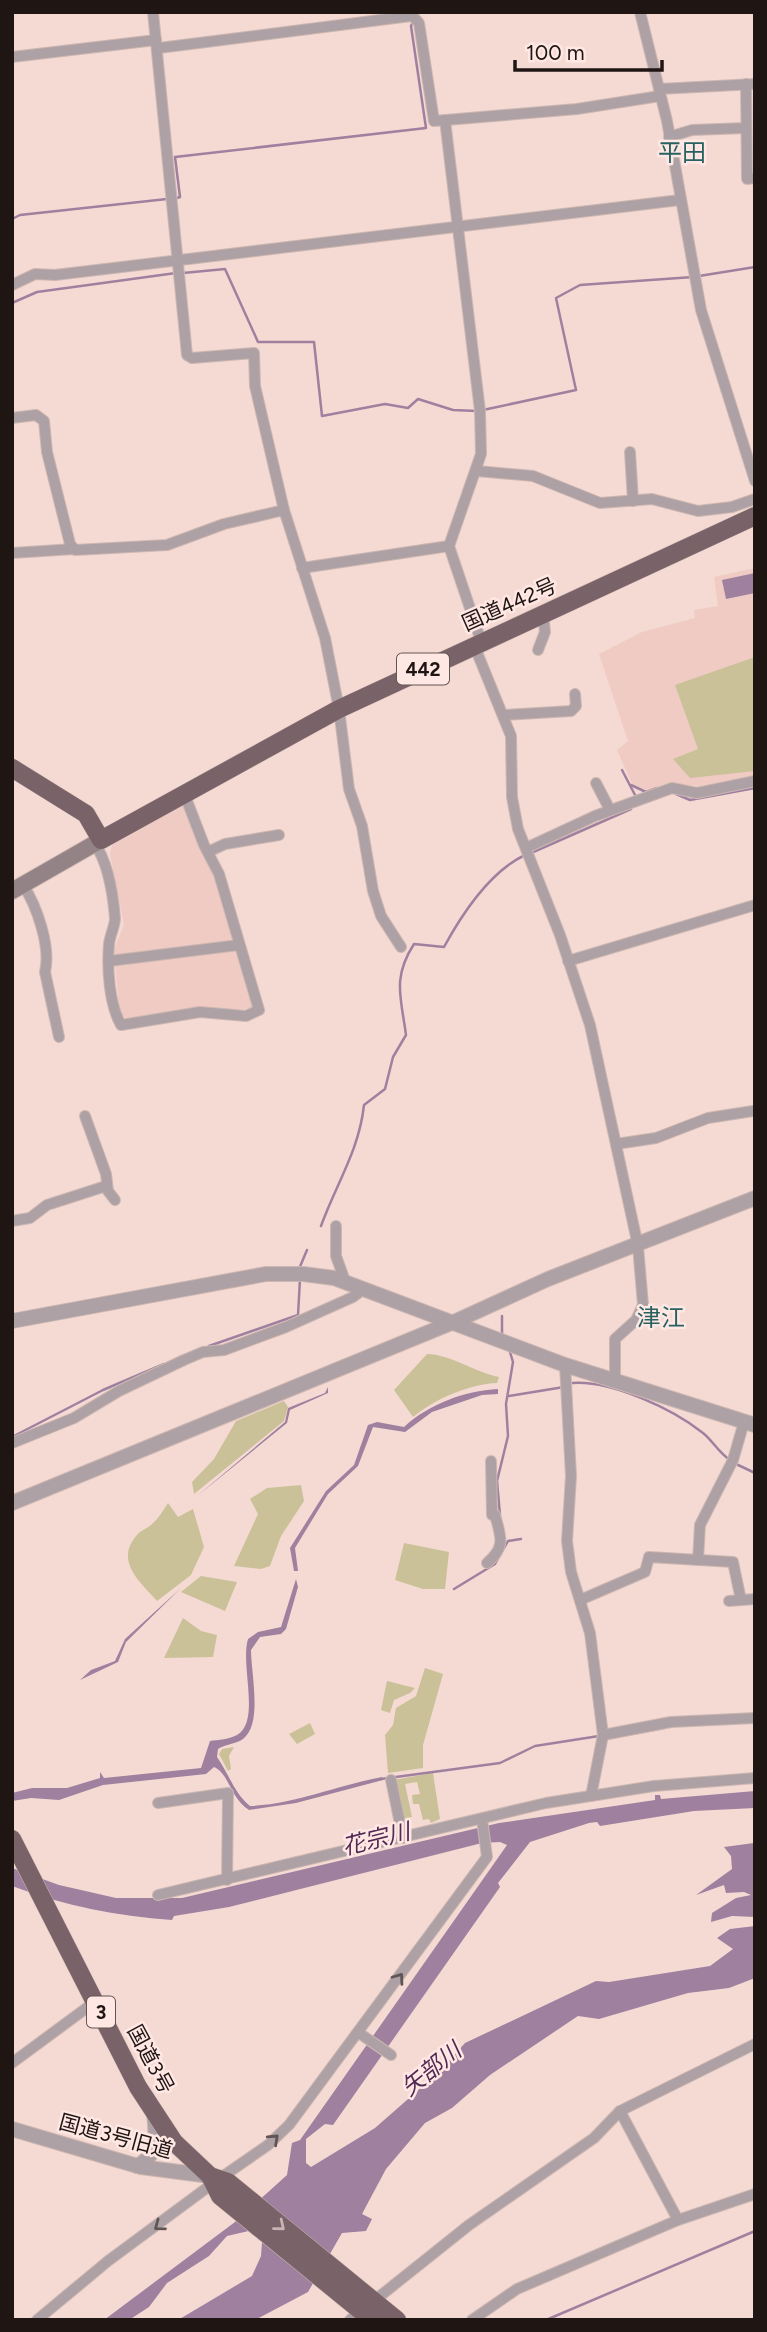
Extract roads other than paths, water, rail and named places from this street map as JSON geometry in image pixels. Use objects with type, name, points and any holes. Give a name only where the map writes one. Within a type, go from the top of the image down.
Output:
[{"type":"highway","name":"国道442号","points":[[98,842],[339,709],[755,516]]},
{"type":"highway","points":[[12,768],[86,814],[98,842]]},
{"type":"highway","name":"国道3号","points":[[12,1839],[138,2087],[174,2142],[218,2184],[361,2308],[397,2320]]},
{"type":"main road","points":[[18,888],[98,842]]},
{"type":"street","points":[[153,12],[187,355],[192,358],[254,353],[255,386],[284,510],[325,638],[339,709],[349,789],[362,826],[373,891],[381,916],[401,947]]},
{"type":"street","points":[[640,12],[660,92],[701,310],[755,481]]},
{"type":"street","points":[[12,57],[157,44],[410,14],[419,23],[434,121],[578,109],[660,92],[750,84],[746,128],[747,179],[755,178]]},
{"type":"street","points":[[445,120],[480,411],[481,454],[449,546],[478,643],[511,736],[512,797],[518,829],[590,1026],[638,1246],[643,1306],[636,1320],[615,1339],[615,1381]]},
{"type":"street","points":[[669,137],[692,130],[746,128]]},
{"type":"street","points":[[12,285],[35,274],[178,260],[680,200]]},
{"type":"street","points":[[12,418],[36,415],[44,421],[47,452],[74,549]]},
{"type":"street","points":[[466,448],[480,446]]},
{"type":"street","points":[[630,452],[633,501]]},
{"type":"street","points":[[477,471],[533,476],[600,503],[652,499],[698,511],[732,507],[755,499]]},
{"type":"street","points":[[12,553],[74,549],[83,552],[167,545],[224,524],[284,510]]},
{"type":"street","points":[[302,568],[449,546]]},
{"type":"street","points":[[538,650],[545,632],[543,614]]},
{"type":"street","points":[[505,715],[571,711],[576,706],[575,694]]},
{"type":"street","points":[[528,852],[610,810],[672,788],[697,793],[755,781]]},
{"type":"street","points":[[596,783],[610,810]]},
{"type":"street","points":[[98,842],[115,921],[111,933],[109,961],[115,1013],[121,1025],[200,1012],[246,1016],[259,1010],[219,874],[184,793]]},
{"type":"street","points":[[208,852],[225,844],[279,835]]},
{"type":"street","points":[[18,888],[31,897],[41,932],[47,962],[45,972],[59,1037]]},
{"type":"street","points":[[568,961],[755,905]]},
{"type":"street","points":[[109,961],[239,945]]},
{"type":"street","points":[[616,1143],[656,1138],[708,1118],[753,1111]]},
{"type":"street","points":[[85,1116],[106,1174],[106,1186],[115,1200]]},
{"type":"street","points":[[12,1221],[30,1218],[47,1205],[106,1186]]},
{"type":"street","points":[[12,1503],[456,1321],[548,1279],[755,1198]]},
{"type":"street","points":[[336,1226],[336,1256],[345,1281]]},
{"type":"street","points":[[12,1321],[266,1274],[299,1274],[345,1281],[456,1321],[565,1366],[750,1423],[700,1525],[698,1560]]},
{"type":"street","points":[[12,1443],[74,1418],[119,1391],[184,1360],[203,1352],[224,1350],[286,1327],[353,1297],[365,1288]]},
{"type":"street","points":[[565,1366],[571,1476],[568,1541],[571,1572],[590,1633],[603,1735],[591,1796]]},
{"type":"street","points":[[487,1563],[500,1549],[503,1540],[495,1515],[492,1515],[491,1461]]},
{"type":"street","points":[[580,1600],[645,1572],[649,1557],[733,1562],[741,1600]]},
{"type":"street","points":[[729,1601],[755,1600]]},
{"type":"street","points":[[603,1735],[671,1721],[755,1718]]},
{"type":"street","points":[[158,1895],[591,1796],[654,1786],[755,1778]]},
{"type":"street","points":[[391,1780],[403,1838]]},
{"type":"street","points":[[164,1799],[228,1793],[227,1880]]},
{"type":"street","points":[[37,2320],[108,2261],[270,2144],[289,2124],[487,1857],[482,1819]]},
{"type":"street","points":[[12,2063],[96,2001]]},
{"type":"street","points":[[359,2033],[391,2055]]},
{"type":"street","points":[[361,2308],[469,2225],[594,2138],[620,2111],[755,2044]]},
{"type":"street","points":[[136,2166],[147,2160],[156,2147],[153,2111]]},
{"type":"street","points":[[620,2111],[678,2220]]},
{"type":"street","name":"国道3号旧道","points":[[12,2129],[136,2166],[218,2184]]},
{"type":"street","points":[[472,2320],[517,2290],[678,2220],[755,2194]]},
{"type":"waterway","points":[[177,198],[180,197],[175,157],[426,128],[411,26],[413,22]]},
{"type":"waterway","points":[[12,219],[20,215],[167,199]]},
{"type":"waterway","points":[[699,276],[755,267]]},
{"type":"waterway","points":[[183,273],[225,269],[258,342],[314,342],[322,416],[385,404],[408,408],[418,399],[453,410],[477,411]]},
{"type":"waterway","points":[[12,303],[37,292],[176,273]]},
{"type":"waterway","points":[[483,410],[576,390],[556,298],[580,285],[693,277]]},
{"type":"waterway","points":[[622,770],[635,795]]},
{"type":"waterway","points":[[631,785],[646,792],[657,788]]},
{"type":"waterway","points":[[676,794],[690,800],[755,788]]},
{"type":"waterway","points":[[531,853],[631,809]]},
{"type":"waterway","points":[[321,1226],[352,1152],[364,1105],[385,1089],[393,1057],[406,1035],[400,978],[407,956],[414,944],[444,947],[459,921],[488,883],[512,862],[525,855]]},
{"type":"waterway","points":[[299,1269],[307,1250]]},
{"type":"waterway","points":[[209,1346],[298,1315],[300,1279]]},
{"type":"waterway","points":[[502,1316],[502,1335]]},
{"type":"waterway","points":[[500,1515],[497,1481],[508,1436],[506,1404],[513,1362],[510,1352]]},
{"type":"waterway","points":[[12,1437],[103,1390],[164,1364]]},
{"type":"waterway","points":[[572,1383],[605,1386],[659,1406],[703,1433],[730,1460]]},
{"type":"waterway","points":[[509,1396],[564,1387]]},
{"type":"waterway","points":[[736,1464],[755,1473]]},
{"type":"waterway","points":[[454,1589],[495,1564],[508,1541],[521,1539]]},
{"type":"waterway","points":[[609,1738],[664,1728]]},
{"type":"waterway","points":[[381,1779],[500,1763],[535,1746],[599,1736]]},
{"type":"waterway","points":[[546,2320],[755,2231]]},
{"type":"district","name":"平田","points":[[682,152]]},
{"type":"district","name":"津江","points":[[661,1317]]},
{"type":"water label","name":"花宗川","points":[[376,1839]]},
{"type":"water label","name":"矢部川","points":[[431,2069]]}]
